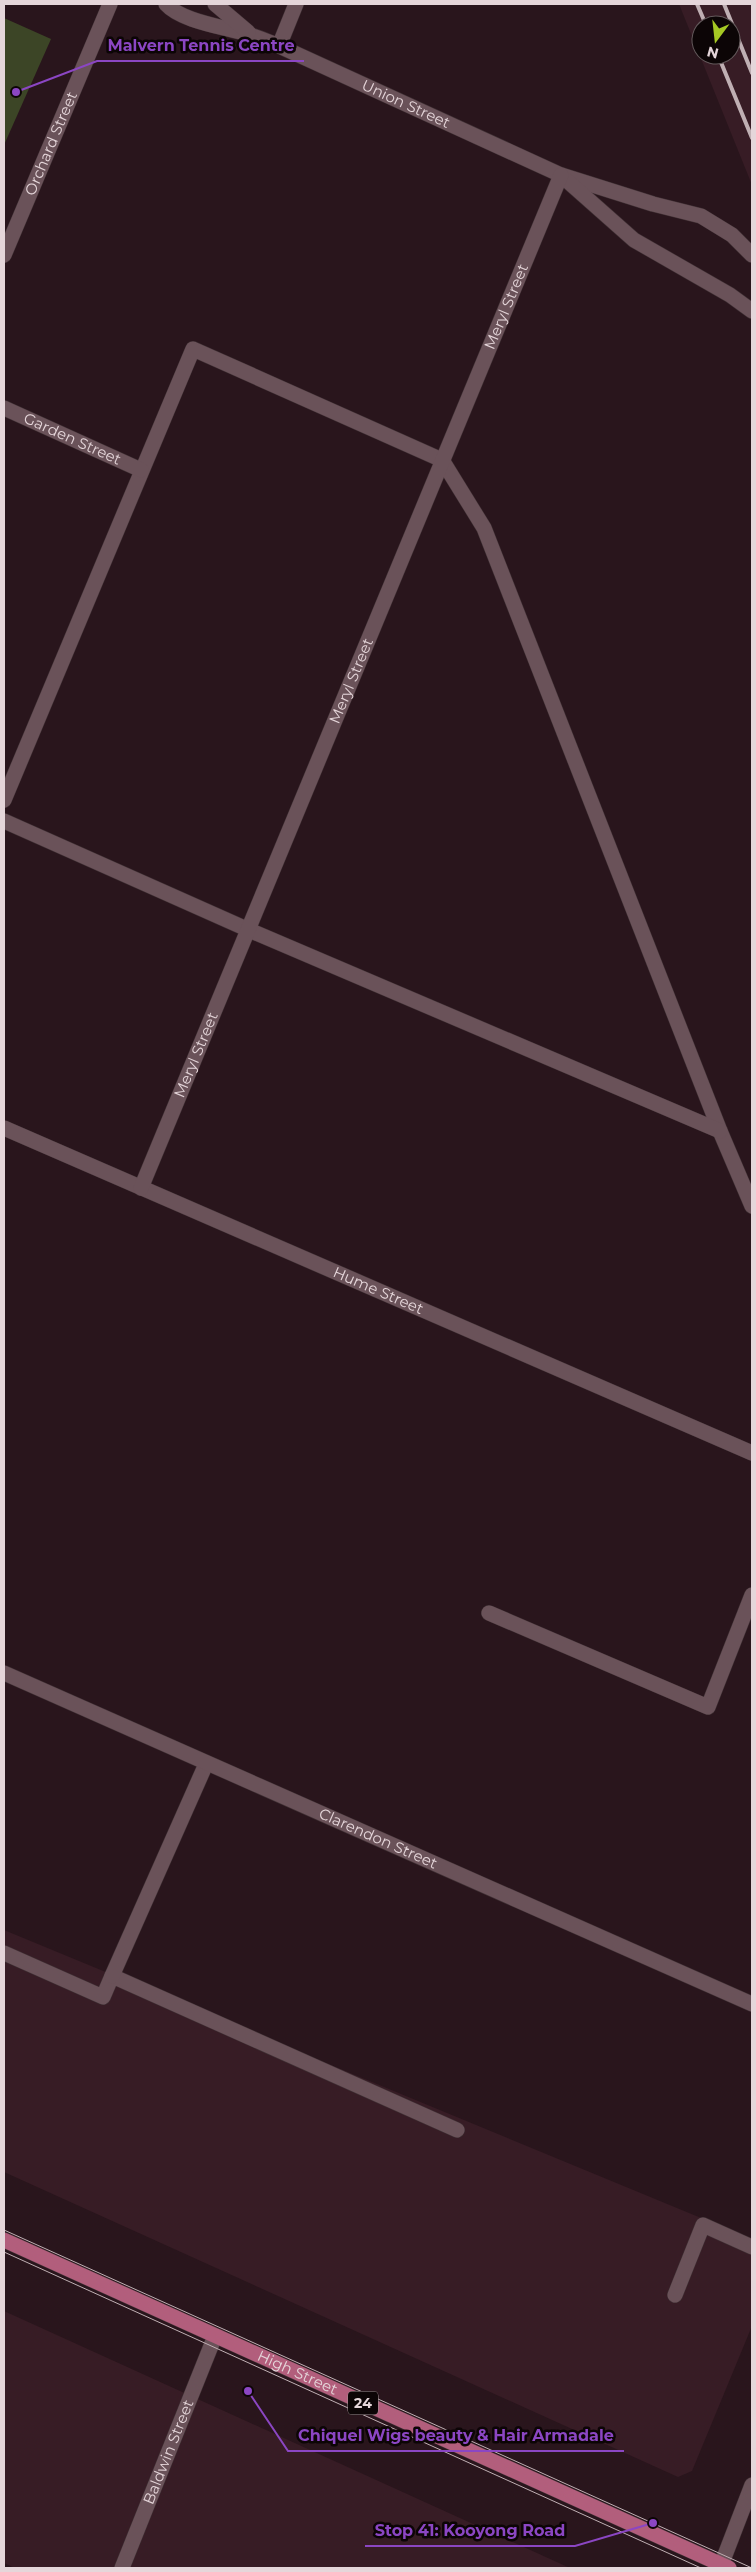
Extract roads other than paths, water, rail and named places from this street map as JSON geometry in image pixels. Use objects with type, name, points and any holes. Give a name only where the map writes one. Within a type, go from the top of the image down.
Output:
[{"type":"main road","name":"High Street","points":[[4,2240],[723,2567]]},
{"type":"street","name":"Orchard Street","points":[[4,255],[110,4]]},
{"type":"street","name":"Union Street","points":[[166,4],[170,9],[200,21],[251,35],[279,46],[561,175],[653,204],[701,216],[726,230],[752,255]]},
{"type":"street","name":"Union Street","points":[[215,4],[251,35]]},
{"type":"street","points":[[279,46],[296,4]]},
{"type":"street","name":"Union Street","points":[[561,175],[634,240],[730,294],[752,311]]},
{"type":"street","name":"Meryl Street","points":[[141,1188],[561,175]]},
{"type":"street","points":[[4,800],[192,349],[442,460],[484,528],[720,1131],[752,1206]]},
{"type":"street","name":"Garden Street","points":[[4,408],[141,470]]},
{"type":"street","points":[[4,821],[249,930],[720,1131]]},
{"type":"street","name":"Hume Street","points":[[4,1128],[752,1453]]},
{"type":"street","points":[[489,1613],[708,1707],[752,1595]]},
{"type":"street","name":"Clarendon Street","points":[[4,1673],[752,2004]]},
{"type":"street","points":[[4,1953],[103,1997],[206,1764]]},
{"type":"street","points":[[112,1976],[457,2130]]},
{"type":"street","points":[[676,2294],[703,2225],[752,2247]]},
{"type":"street","name":"Baldwin Street","points":[[122,2568],[215,2336]]},
{"type":"street","points":[[723,2567],[752,2485]]},
{"type":"tram line","points":[[4,2230],[752,2568]]},
{"type":"tram line","points":[[4,2252],[701,2568]]},
{"type":"railway","points":[[697,4],[702,15]]},
{"type":"railway","points":[[724,4],[752,73]]},
{"type":"railway","points":[[722,65],[752,138]]},
{"type":"place","name":"Malvern Tennis Centre","points":[[16,92]]},
{"type":"place","name":"Chiquel Wigs beauty & Hair Armadale","points":[[248,2391]]},
{"type":"place","name":"Stop 41: Kooyong Road","points":[[653,2523]]}]
